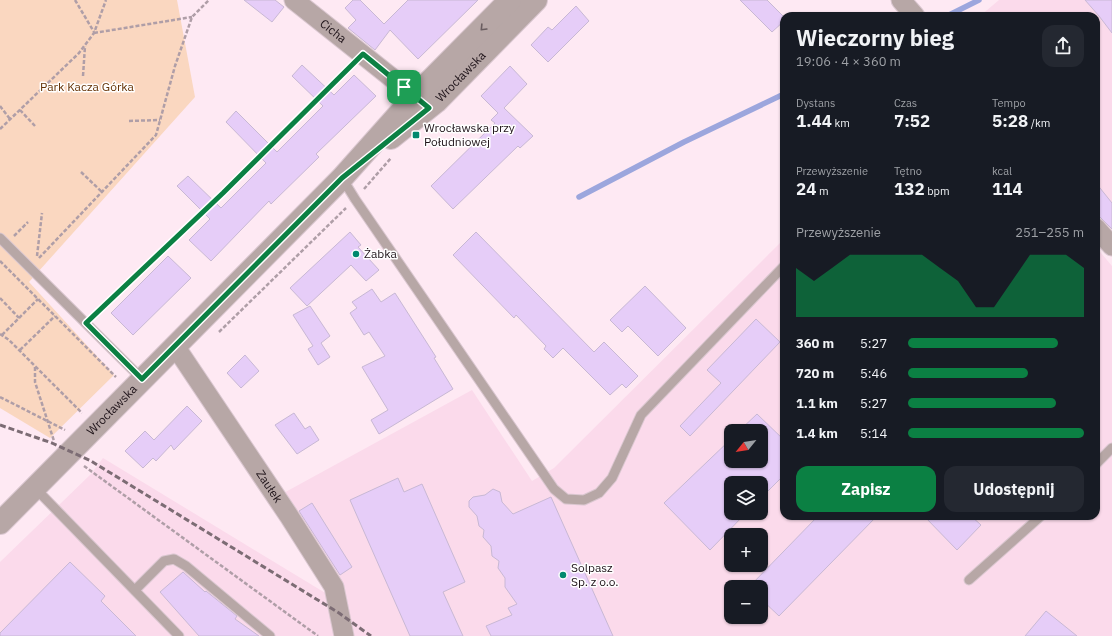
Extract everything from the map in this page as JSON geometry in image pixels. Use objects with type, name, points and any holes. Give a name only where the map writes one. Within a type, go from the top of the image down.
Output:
[{"type":"street","name":"Wrocławska","points":[[422,102],[510,0]]},
{"type":"street","name":"Wrocławska","points":[[0,523],[342,178],[422,102],[536,0]]},
{"type":"street","points":[[901,0],[912,12]]},
{"type":"street","name":"Cicha","points":[[302,2],[422,102]]},
{"type":"street","points":[[1100,232],[1112,246]]},
{"type":"street","name":"Zaułek","points":[[175,346],[289,516],[334,587],[343,636]]},
{"type":"lane","points":[[342,178],[554,489],[566,499],[584,500],[599,492],[612,478],[641,415],[780,270]]},
{"type":"lane","points":[[0,238],[142,379]]},
{"type":"lane","points":[[1100,460],[1112,448]]},
{"type":"lane","points":[[35,488],[179,636]]},
{"type":"lane","points":[[969,580],[1036,520]]},
{"type":"lane","points":[[135,590],[164,561],[174,559],[186,566],[270,636]]},
{"type":"path","points":[[75,0],[94,33]]},
{"type":"path","points":[[0,129],[85,45],[94,33],[106,0]]},
{"type":"path","points":[[42,213],[37,260],[156,135],[175,66],[192,17],[209,0]]},
{"type":"path","points":[[94,33],[192,17]]},
{"type":"path","points":[[83,76],[85,45]]},
{"type":"path","points":[[86,323],[223,193],[363,54]]},
{"type":"path","points":[[0,106],[10,119]]},
{"type":"path","points":[[20,110],[36,126]]},
{"type":"path","points":[[129,120],[160,120]]},
{"type":"path","points":[[81,172],[102,192]]},
{"type":"path","points":[[0,261],[118,379]]},
{"type":"path","points":[[0,298],[19,318]]},
{"type":"path","points":[[38,299],[1,334],[20,350],[84,415]]},
{"type":"path","points":[[20,350],[55,316]]},
{"type":"path","points":[[35,366],[35,382],[56,445]]},
{"type":"path","points":[[0,396],[83,440]]},
{"type":"path","points":[[82,464],[318,636]]},
{"type":"shaded area","points":[[999,0],[1112,0],[1112,230],[1100,216],[1100,12],[985,12]]},
{"type":"shaded area","points":[[780,243],[780,520],[1100,520],[1100,252],[1112,266],[1112,636],[0,636],[0,562],[91,474],[103,458],[327,594],[269,501],[472,390],[532,481],[554,468]]},
{"type":"green space","name":"Park Kacza Górka","points":[[0,0],[177,0],[195,97],[29,282],[114,375],[50,438],[0,408]]},
{"type":"building","points":[[244,0],[275,0],[284,7],[272,22]]},
{"type":"building","points":[[353,0],[360,0],[384,24],[408,0],[478,0],[418,59],[390,30],[375,50],[348,28],[356,20],[345,8]]},
{"type":"building","points":[[740,0],[767,0],[780,13],[780,25],[772,32]]},
{"type":"building","points":[[1085,0],[1112,0],[1112,33],[1100,17],[1100,12],[1096,12]]},
{"type":"building","points":[[576,6],[589,21],[548,62],[531,45],[548,27],[552,30]]},
{"type":"building","points":[[302,65],[334,95],[354,75],[376,96],[316,154],[319,157],[271,204],[269,201],[211,261],[189,240],[210,219],[177,186],[188,176],[221,208],[266,163],[226,122],[236,111],[277,152],[323,106],[292,76]]},
{"type":"building","points":[[510,66],[527,84],[504,108],[533,136],[520,148],[518,146],[453,209],[431,186],[495,123],[491,120],[498,113],[481,96]]},
{"type":"building","points":[[1100,188],[1112,203],[1112,229],[1100,217]]},
{"type":"building","points":[[350,232],[361,245],[358,247],[379,270],[366,281],[351,265],[307,306],[290,288]]},
{"type":"building","points":[[476,232],[594,352],[604,342],[638,376],[626,388],[622,384],[610,395],[563,348],[553,358],[544,349],[546,346],[516,315],[514,318],[453,255]]},
{"type":"building","points":[[168,256],[191,278],[133,335],[111,313]]},
{"type":"building","points":[[645,286],[686,328],[658,356],[628,326],[622,332],[610,320]]},
{"type":"building","points":[[372,289],[381,302],[395,293],[436,357],[434,358],[453,389],[379,434],[371,420],[388,410],[362,367],[385,356],[369,332],[364,335],[350,313],[357,308],[352,302]]},
{"type":"building","points":[[310,306],[330,336],[321,343],[330,357],[318,365],[308,349],[313,346],[293,315]]},
{"type":"building","points":[[756,319],[780,342],[690,436],[680,426],[721,383],[707,370]]},
{"type":"building","points":[[245,355],[259,371],[241,388],[227,373]]},
{"type":"building","points":[[187,406],[202,421],[174,450],[171,445],[156,461],[153,458],[143,468],[125,451],[145,431],[154,440]]},
{"type":"building","points":[[294,413],[305,429],[310,426],[319,440],[297,454],[275,425]]},
{"type":"building","points":[[757,414],[767,424],[746,424]]},
{"type":"building","points":[[768,425],[780,436],[780,479],[768,491],[768,476],[724,476],[724,520],[739,520],[731,528],[724,528],[724,536],[710,550],[664,503],[724,446],[724,468],[768,468]]},
{"type":"building","points":[[398,478],[404,492],[422,484],[465,582],[443,592],[463,636],[410,636],[350,500]]},
{"type":"building","points":[[493,489],[500,492],[502,502],[513,514],[551,497],[613,636],[491,636],[486,626],[512,615],[508,608],[517,604],[505,587],[505,578],[498,568],[499,561],[492,556],[491,546],[483,537],[484,530],[479,526],[477,516],[469,507],[469,501],[473,497],[485,495]]},
{"type":"building","points":[[312,503],[352,567],[340,575],[299,511]]},
{"type":"building","points":[[814,520],[873,520],[779,616],[768,606],[768,580],[756,580],[764,572],[768,572],[768,567]]},
{"type":"building","points":[[928,520],[975,520],[981,525],[957,550]]},
{"type":"building","points":[[70,562],[105,596],[101,601],[136,636],[0,636],[0,633]]},
{"type":"building","points":[[183,572],[205,592],[206,591],[237,616],[235,619],[259,636],[199,636],[160,592]]},
{"type":"building","points":[[1046,611],[1077,636],[1025,636]]},
{"type":"waterway","points":[[955,12],[979,0]]},
{"type":"waterway","points":[[579,197],[684,142],[780,96]]},
{"type":"railway","points":[[0,425],[52,443],[91,461],[339,613],[371,636]]},
{"type":"place","name":"Wrocławska przy Południowej","points":[[416,135]]},
{"type":"place","name":"Żabka","points":[[356,254]]},
{"type":"place","name":"Solpasz Sp. z o.o.","points":[[563,575]]},
{"type":"route","points":[[363,54],[404,87],[429,108],[342,178],[142,379],[86,323],[223,193],[363,54]]}]
